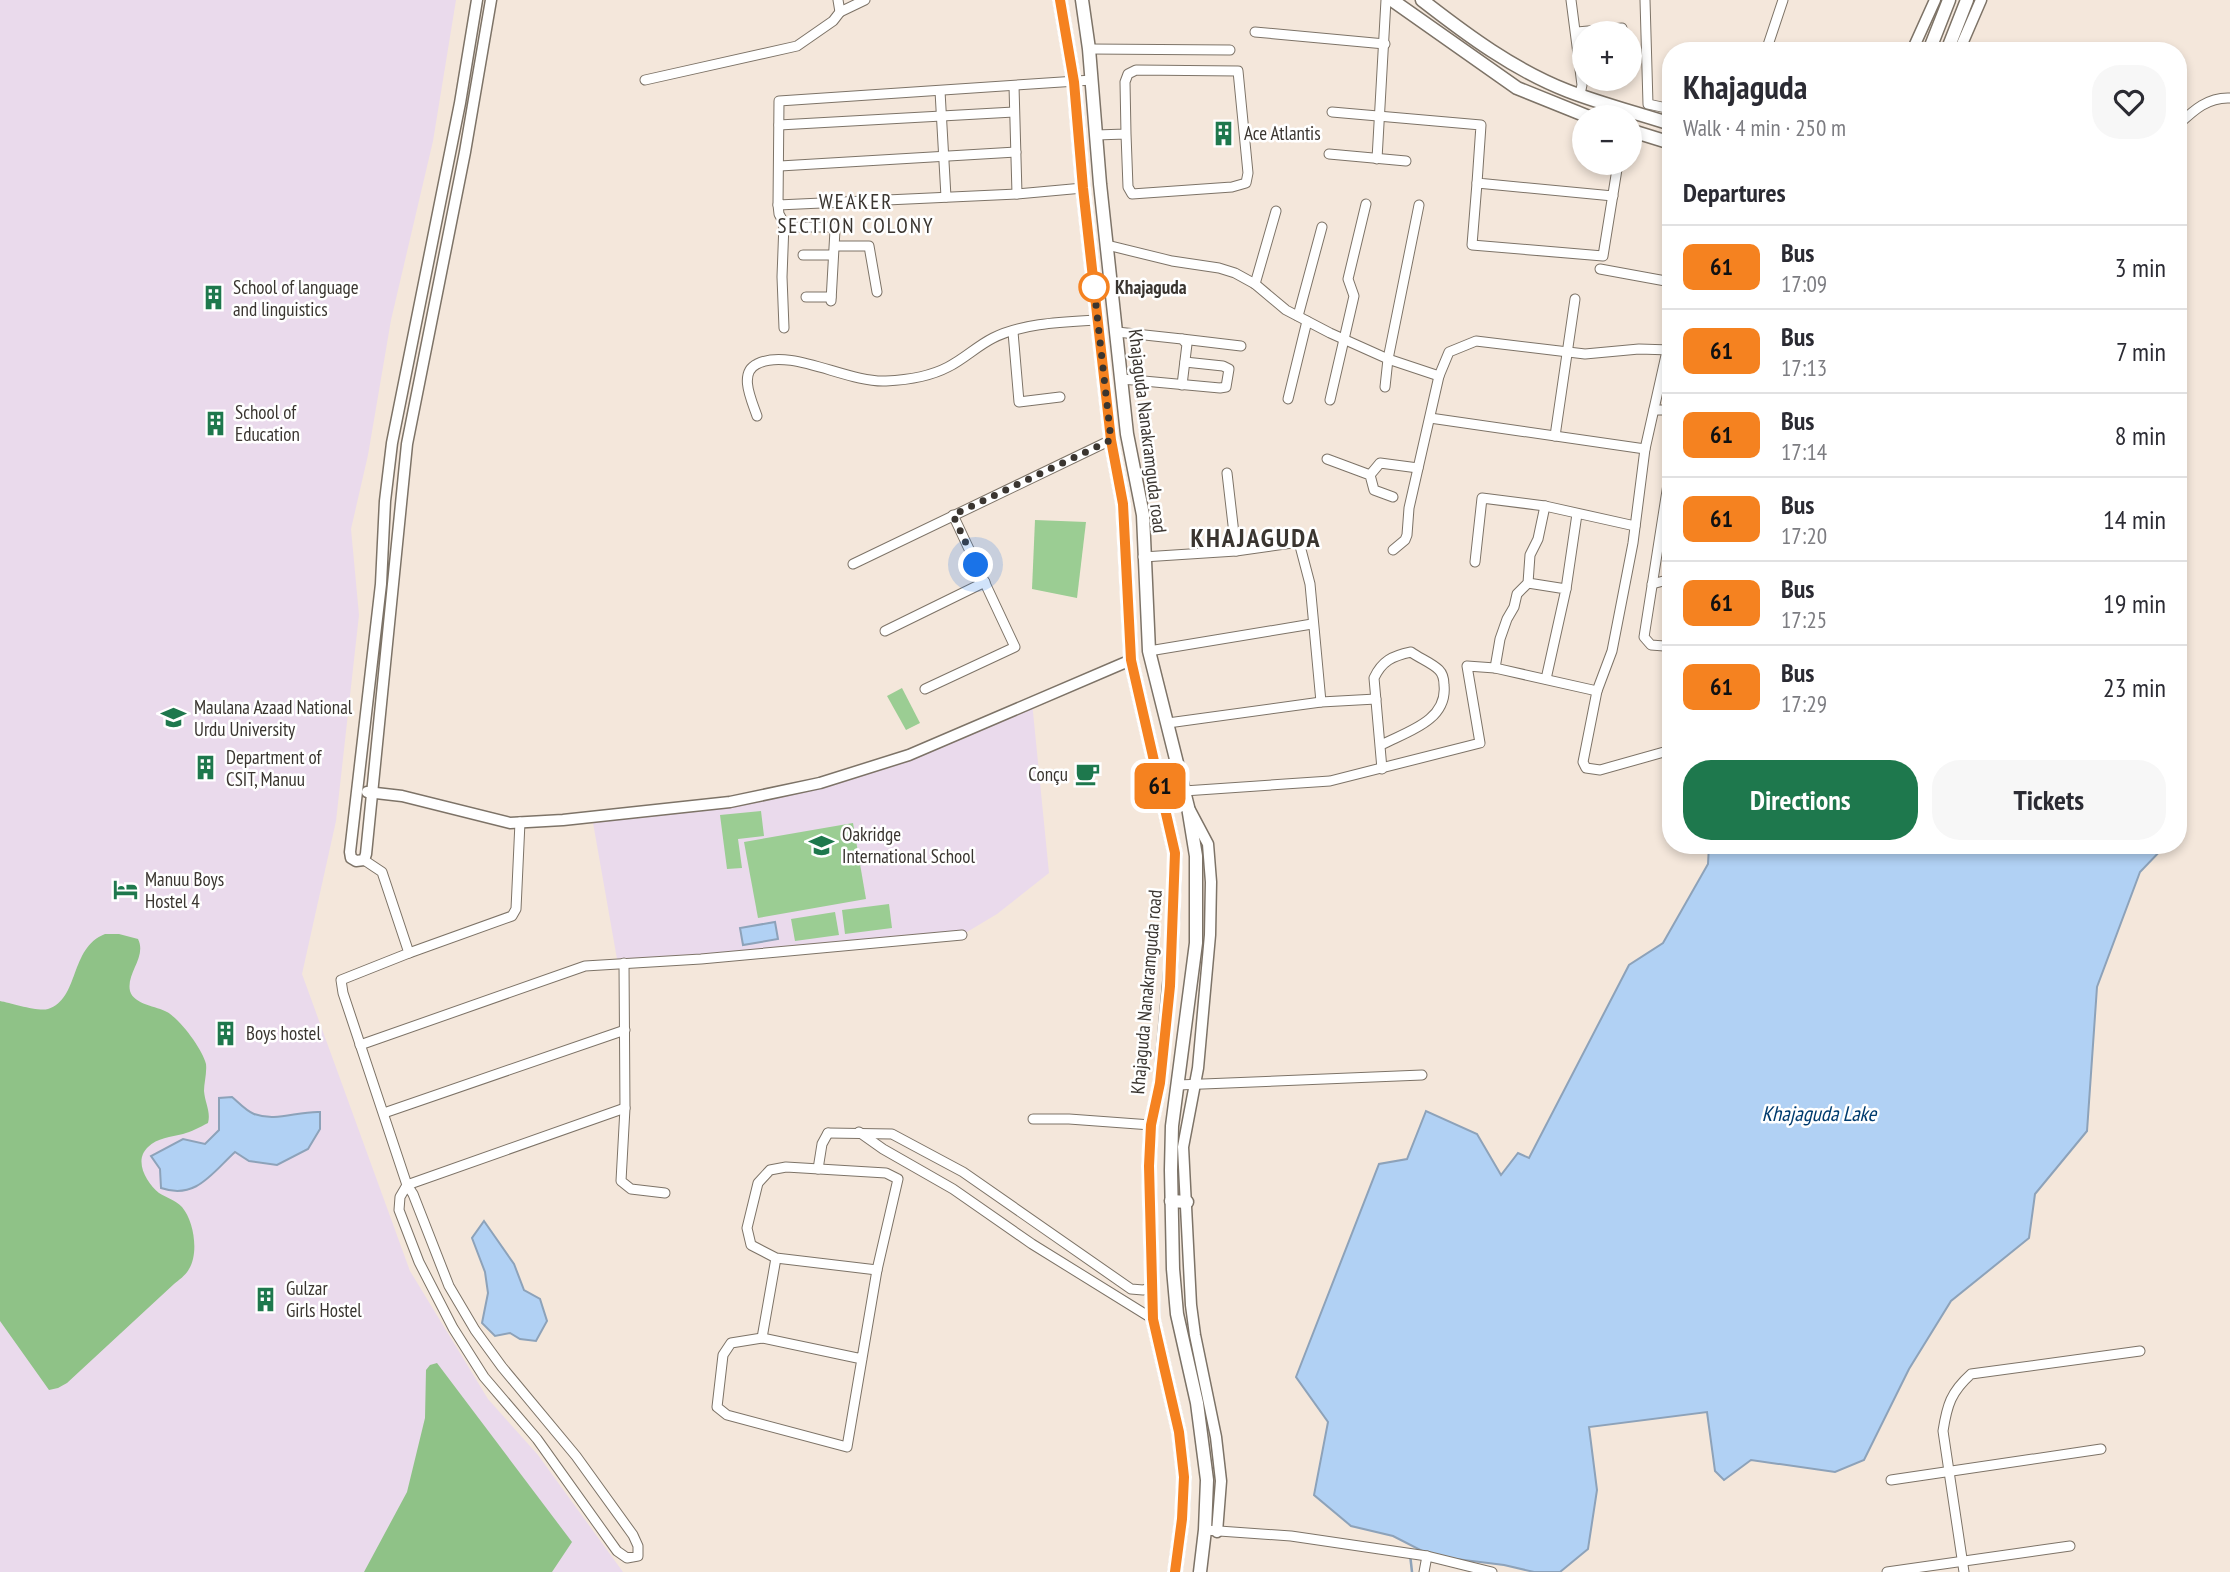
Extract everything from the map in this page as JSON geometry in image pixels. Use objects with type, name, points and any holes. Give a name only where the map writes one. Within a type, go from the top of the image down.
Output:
[{"type":"main road","name":"Khajaguda Nanakramguda road","points":[[1060,0],[1074,82],[1111,440],[1123,504],[1131,660],[1175,853],[1171,965],[1164,1049],[1151,1125],[1149,1166],[1153,1319],[1179,1432],[1184,1477],[1175,1572]]},
{"type":"main road","name":"Khajaguda Nanakramguda road","points":[[1082,0],[1127,434],[1143,515],[1149,651],[1188,807],[1196,856],[1196,943],[1172,1132],[1171,1201],[1177,1314],[1203,1440],[1211,1531],[1200,1572]]},
{"type":"main road","points":[[1392,0],[1517,88],[1572,110]]},
{"type":"main road","points":[[1422,0],[1469,36],[1521,69],[1580,94],[1662,121]]},
{"type":"main road","points":[[1932,42],[1949,0]]},
{"type":"main road","points":[[1952,42],[1967,15],[1968,0]]},
{"type":"main road","points":[[1460,47],[1469,36]]},
{"type":"main road","points":[[1642,134],[1662,140]]},
{"type":"main road","points":[[1171,1201],[1186,1202]]},
{"type":"street","points":[[409,953],[382,872],[364,860],[356,861],[351,858],[381,584],[385,501],[392,443],[460,103],[477,0]]},
{"type":"street","points":[[364,860],[407,444],[465,152],[491,0]]},
{"type":"street","points":[[838,0],[840,12]]},
{"type":"street","points":[[645,80],[797,46],[833,21],[840,12],[865,0]]},
{"type":"street","points":[[1377,159],[1386,0]]},
{"type":"street","points":[[1571,0],[1575,21]]},
{"type":"street","points":[[1645,0],[1648,104],[1662,107]]},
{"type":"street","points":[[1769,42],[1783,0]]},
{"type":"street","points":[[1916,42],[1935,0]]},
{"type":"street","points":[[1961,42],[1967,15],[1981,0]]},
{"type":"street","points":[[1255,32],[1385,44]]},
{"type":"street","points":[[1089,49],[1230,50]]},
{"type":"street","points":[[1136,70],[1238,71],[1248,173],[1246,183],[1233,187],[1132,194],[1128,187],[1126,134],[1125,82],[1128,74],[1136,70]]},
{"type":"street","points":[[784,328],[784,227],[778,205],[779,101],[1092,80]]},
{"type":"street","points":[[1014,86],[1017,194]]},
{"type":"street","points":[[940,90],[946,197]]},
{"type":"street","points":[[2187,117],[2200,105],[2212,100],[2230,98]]},
{"type":"street","points":[[779,125],[1014,112]]},
{"type":"street","points":[[1332,112],[1481,125],[1472,246],[1603,256],[1616,175]]},
{"type":"street","points":[[1096,135],[1126,134]]},
{"type":"street","points":[[780,166],[1016,152]]},
{"type":"street","points":[[1329,153],[1406,161]]},
{"type":"street","points":[[1476,183],[1613,196]]},
{"type":"street","points":[[778,205],[1017,194],[1083,188]]},
{"type":"street","points":[[1330,400],[1354,296],[1348,279],[1366,204]]},
{"type":"street","points":[[1385,387],[1388,359],[1419,205]]},
{"type":"street","points":[[1255,284],[1276,211]]},
{"type":"street","points":[[784,227],[832,227],[835,230],[831,299],[806,297]]},
{"type":"street","points":[[1288,398],[1322,227]]},
{"type":"street","points":[[1107,245],[1172,261],[1219,268],[1255,284],[1286,310],[1302,319],[1388,359],[1439,376]]},
{"type":"street","points":[[803,255],[869,246],[877,292]]},
{"type":"street","points":[[1600,269],[1662,280]]},
{"type":"street","points":[[1555,436],[1575,299]]},
{"type":"street","points":[[757,416],[747,380],[748,372],[754,365],[765,360],[788,359],[858,379],[881,382],[907,380],[947,368],[993,338],[1013,332],[1097,320]]},
{"type":"street","points":[[1013,332],[1019,402],[1060,397]]},
{"type":"street","points":[[1116,332],[1241,346]]},
{"type":"street","points":[[1182,339],[1186,344],[1182,385]]},
{"type":"street","points":[[1393,550],[1405,540],[1409,508],[1439,376],[1450,352],[1476,341],[1594,355],[1639,349],[1662,350]]},
{"type":"street","points":[[1122,379],[1226,387],[1230,369],[1185,362]]},
{"type":"street","points":[[1662,380],[1645,449],[1635,526],[1612,651],[1597,691],[1583,762],[1586,768],[1600,770],[1662,753]]},
{"type":"street","points":[[1654,410],[1662,410]]},
{"type":"street","points":[[1430,418],[1645,449]]},
{"type":"street","points":[[853,564],[1111,440]]},
{"type":"street","points":[[1327,459],[1370,475]]},
{"type":"street","points":[[1370,475],[1380,463],[1419,468]]},
{"type":"street","points":[[1227,473],[1237,551]]},
{"type":"street","points":[[1370,475],[1374,491],[1393,498]]},
{"type":"street","points":[[1475,562],[1482,498],[1545,506],[1635,526]]},
{"type":"street","points":[[1496,668],[1500,639],[1507,619],[1517,594],[1528,583],[1530,555],[1538,539],[1545,506]]},
{"type":"street","points":[[1546,679],[1566,589],[1577,514]]},
{"type":"street","points":[[925,689],[1014,647],[953,515]]},
{"type":"street","points":[[1143,557],[1237,551],[1299,542],[1310,584],[1321,702]]},
{"type":"street","points":[[1662,545],[1644,637],[1651,645],[1662,646]]},
{"type":"street","points":[[885,631],[985,582]]},
{"type":"street","points":[[1653,584],[1662,582]]},
{"type":"street","points":[[1528,583],[1566,589]]},
{"type":"street","points":[[1149,651],[1312,624]]},
{"type":"street","points":[[1381,745],[1423,725],[1442,704],[1445,694],[1444,677],[1440,670],[1411,652],[1399,654],[1380,665],[1374,678],[1382,769]]},
{"type":"street","points":[[357,791],[402,796],[510,823],[730,802],[820,783],[909,755],[1131,660]]},
{"type":"street","points":[[1184,791],[1308,784],[1358,776],[1480,743],[1467,666],[1496,668],[1597,691]]},
{"type":"street","points":[[1168,723],[1321,702],[1376,699]]},
{"type":"street","points":[[1188,807],[1208,844],[1211,882],[1210,935],[1198,1069],[1183,1135],[1195,1335],[1216,1437],[1221,1480],[1211,1531],[1291,1536],[1427,1556],[1492,1572]]},
{"type":"street","points":[[520,822],[516,909],[512,916],[341,980],[342,993],[407,1185],[449,1286],[475,1330],[502,1367],[576,1457],[633,1535],[638,1546],[638,1556],[627,1558],[617,1551],[537,1439],[484,1377],[459,1338],[419,1262],[399,1210],[400,1198],[407,1185],[625,1108]]},
{"type":"street","points":[[360,1045],[571,970],[597,964],[714,958],[962,935]]},
{"type":"street","points":[[624,963],[625,1108],[621,1181],[631,1189],[665,1193]]},
{"type":"street","points":[[384,1113],[625,1030]]},
{"type":"street","points":[[1178,1085],[1422,1075]]},
{"type":"street","points":[[1033,1119],[1151,1125]]},
{"type":"street","points":[[859,1132],[953,1189],[1032,1244],[1153,1319]]},
{"type":"street","points":[[820,1170],[828,1133],[892,1134],[962,1172],[1131,1289],[1153,1287]]},
{"type":"street","points":[[862,1359],[762,1338],[738,1341],[725,1349],[717,1407],[727,1415],[847,1447],[862,1359],[877,1270],[898,1179],[886,1173],[777,1168],[764,1175],[758,1183],[747,1228],[751,1245],[776,1258],[877,1270]]},
{"type":"street","points":[[762,1338],[776,1258]]},
{"type":"street","points":[[1964,1572],[1943,1431],[1947,1408],[1958,1386],[1971,1374],[2140,1351]]},
{"type":"street","points":[[1891,1480],[2101,1449]]},
{"type":"street","points":[[1887,1572],[2070,1546]]},
{"type":"street","points":[[1424,1572],[1427,1556]]},
{"type":"shaded area","name":"Maulana Azaad National Urdu University","points":[[0,0],[456,0],[433,141],[391,320],[368,455],[351,529],[359,615],[336,821],[302,974],[410,1271],[488,1399],[538,1455],[623,1572],[0,1572]]},
{"type":"shaded area","name":"Oakridge International School","points":[[1032,702],[1049,873],[997,914],[962,935],[624,963],[617,959],[592,817],[730,802],[909,755]]},
{"type":"green space","points":[[1035,520],[1086,522],[1077,598],[1032,589]]},
{"type":"green space","points":[[902,688],[920,723],[906,730],[887,696]]},
{"type":"green space","points":[[761,811],[764,836],[738,839],[742,868],[727,869],[720,815]]},
{"type":"green space","points":[[853,823],[866,899],[758,918],[744,842]]},
{"type":"green space","points":[[889,904],[892,928],[845,934],[842,910]]},
{"type":"green space","points":[[835,912],[839,935],[795,941],[791,919]]},
{"type":"green space","points":[[105,934],[138,939],[140,952],[131,978],[132,996],[167,1012],[178,1021],[196,1043],[206,1064],[204,1091],[208,1123],[156,1142],[148,1147],[142,1159],[143,1172],[150,1184],[182,1207],[190,1220],[194,1255],[189,1269],[182,1277],[67,1383],[49,1390],[0,1321],[0,1001],[44,1010],[58,1003],[71,985],[85,950]]},
{"type":"green space","points":[[437,1363],[572,1542],[552,1572],[364,1572],[407,1492],[425,1418],[426,1370]]},
{"type":"water","name":"Khajaguda Lake","points":[[1709,854],[2157,854],[2140,872],[2097,987],[2087,1131],[2035,1194],[2029,1238],[1951,1301],[1909,1369],[1864,1460],[1835,1472],[1751,1460],[1724,1480],[1715,1471],[1707,1412],[1589,1427],[1597,1490],[1588,1549],[1560,1572],[1534,1572],[1504,1565],[1432,1556],[1393,1536],[1351,1526],[1314,1495],[1328,1422],[1296,1377],[1379,1164],[1407,1159],[1426,1111],[1477,1134],[1501,1175],[1518,1153],[1529,1158],[1629,965],[1663,943],[1708,864]]},
{"type":"water","points":[[775,922],[778,939],[743,945],[740,928]]},
{"type":"water","points":[[232,1097],[248,1111],[262,1116],[320,1112],[320,1129],[308,1149],[277,1165],[249,1161],[235,1152],[211,1176],[194,1187],[173,1191],[161,1188],[160,1169],[151,1156],[183,1139],[205,1144],[219,1130],[219,1098]]},
{"type":"water","points":[[484,1221],[514,1264],[524,1290],[540,1299],[547,1321],[536,1341],[520,1339],[510,1333],[495,1336],[482,1323],[488,1293],[485,1272],[472,1238]]},
{"type":"waterway","points":[[1410,1554],[1412,1572]]},
{"type":"bus line","name":"61","points":[[1060,0],[1074,82],[1111,440],[1123,504],[1131,660],[1175,853],[1170,986],[1160,1083],[1151,1125],[1149,1166],[1153,1319],[1179,1432],[1184,1477],[1175,1572]]},
{"type":"place","name":"Ace Atlantis","points":[[1224,133]]},
{"type":"place","name":"Khajaguda","points":[[1094,287]]},
{"type":"place","name":"School of language and linguistics","points":[[213,298]]},
{"type":"place","name":"School of Education","points":[[215,423]]},
{"type":"place","name":"Maulana Azaad National Urdu University","points":[[174,718]]},
{"type":"place","name":"Department of CSIT, Manuu","points":[[206,768]]},
{"type":"place","name":"Conçu","points":[[1088,774]]},
{"type":"place","name":"Oakridge International School","points":[[822,845]]},
{"type":"place","name":"Manuu Boys Hostel 4","points":[[125,890]]},
{"type":"place","name":"Boys hostel","points":[[226,1033]]},
{"type":"place","name":"Gulzar Girls Hostel","points":[[266,1299]]},
{"type":"district","name":"WEAKER SECTION COLONY","points":[[856,213]]},
{"type":"district","name":"KHAJAGUDA","points":[[1256,537]]},
{"type":"route","points":[[976,565],[953,515],[1111,440],[1094,287]]}]
